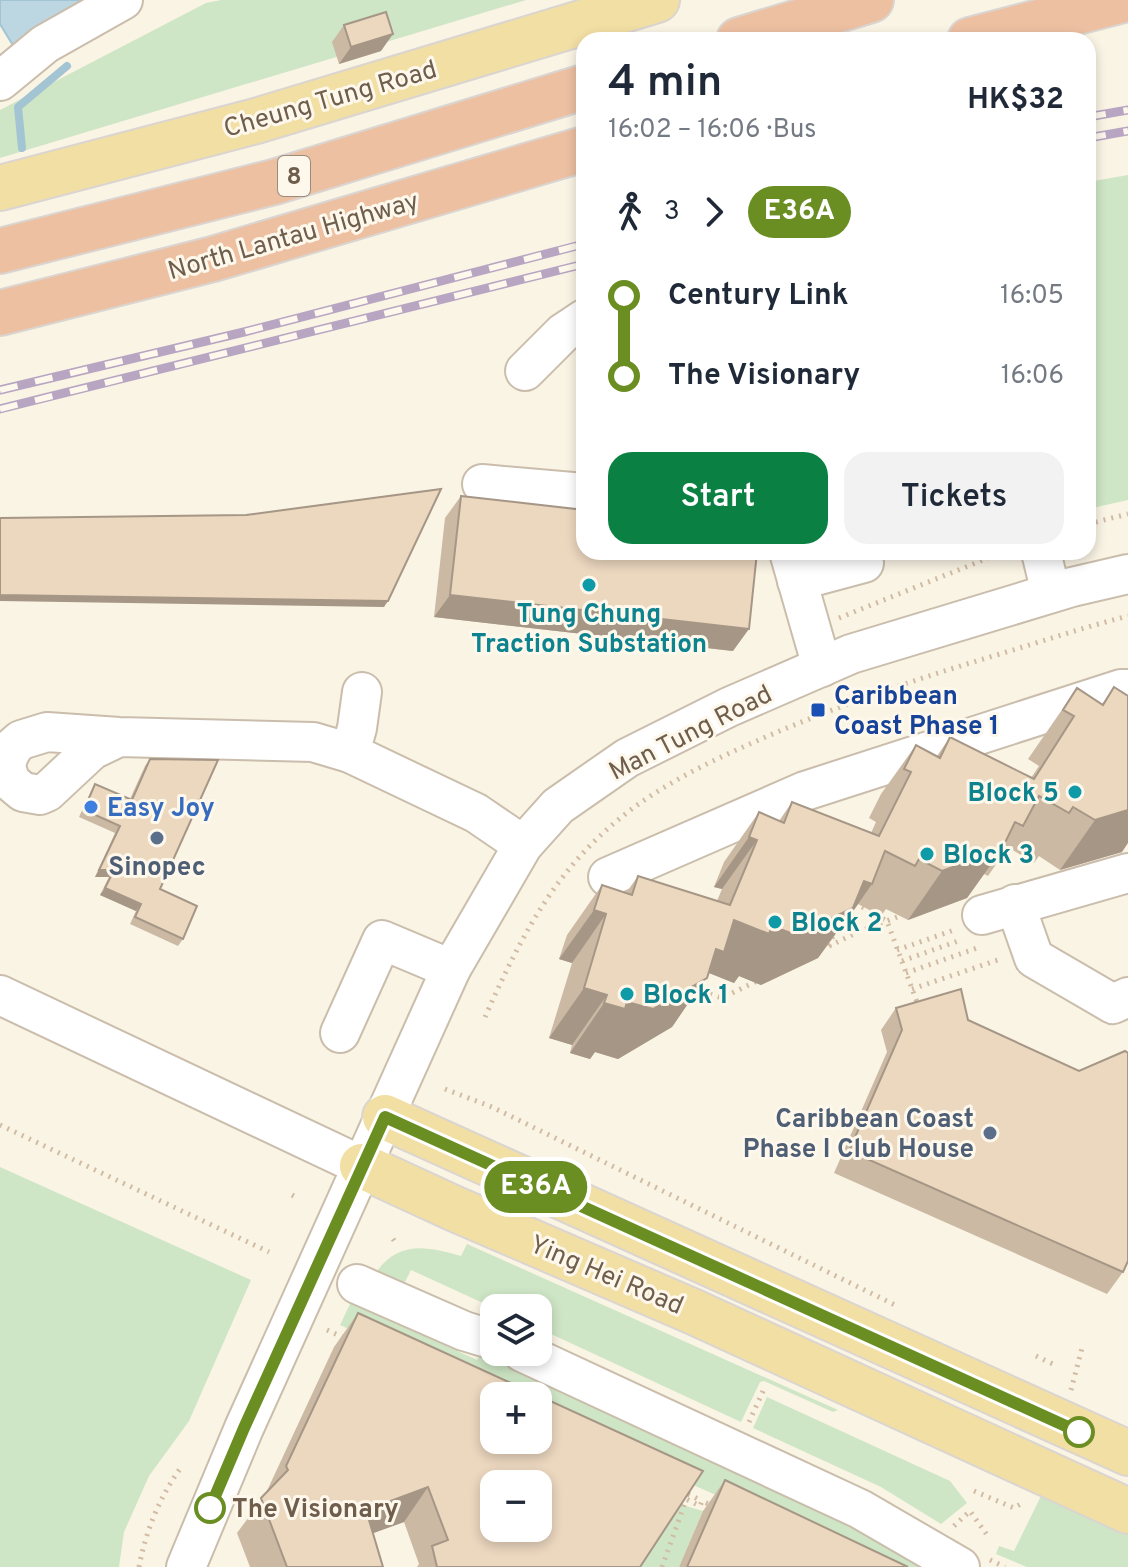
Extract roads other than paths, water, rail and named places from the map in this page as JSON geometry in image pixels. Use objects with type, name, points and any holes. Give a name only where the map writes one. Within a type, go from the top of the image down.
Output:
[{"type":"highway","points":[[765,32],[871,0]]},
{"type":"highway","points":[[1001,32],[1123,0]]},
{"type":"highway","name":"8","points":[[0,251],[274,182],[576,89]]},
{"type":"highway","name":"North Lantau Highway","points":[[0,313],[213,259],[576,151]]},
{"type":"main road","name":"Cheung Tung Road","points":[[0,188],[256,121],[657,0]]},
{"type":"main road","name":"Ying Hei Road","points":[[385,1117],[1128,1453]]},
{"type":"main road","name":"Ying Hei Road","points":[[362,1166],[735,1331],[1128,1511]]},
{"type":"street","points":[[0,81],[45,44],[123,0]]},
{"type":"street","points":[[525,371],[576,324]]},
{"type":"street","points":[[482,484],[576,492]]},
{"type":"street","points":[[1043,560],[1051,593]]},
{"type":"street","points":[[822,667],[793,566],[864,563]]},
{"type":"street","name":"Man Tung Road","points":[[186,1567],[244,1428],[451,969],[523,845],[558,806],[627,758],[729,707],[851,654],[1051,593],[1128,574]]},
{"type":"street","points":[[608,877],[1128,689]]},
{"type":"street","points":[[350,753],[362,692]]},
{"type":"street","points":[[119,737],[313,742],[350,753],[476,813],[523,845]]},
{"type":"street","points":[[1128,873],[987,924],[1034,958],[1113,1004],[1128,997]]},
{"type":"street","points":[[340,1033],[382,940],[451,969]]},
{"type":"street","name":"Ying Hei Road","points":[[0,995],[362,1166]]},
{"type":"street","points":[[357,1284],[480,1336]]},
{"type":"street","points":[[423,1312],[434,1291],[459,1299]]},
{"type":"street","points":[[552,1366],[860,1509],[960,1567]]},
{"type":"water","points":[[0,0],[98,0],[14,47],[0,24]]},
{"type":"waterway","points":[[22,148],[18,107],[67,66]]},
{"type":"railway","points":[[1096,116],[1128,110]]},
{"type":"railway","points":[[1096,137],[1128,131]]},
{"type":"railway","points":[[0,390],[244,332],[576,246]]},
{"type":"railway","points":[[0,409],[576,266]]},
{"type":"place","name":"Tung Chung Traction Substation","points":[[589,585]]},
{"type":"place","name":"Caribbean Coast Phase 1","points":[[818,710]]},
{"type":"place","name":"Block 5","points":[[1075,792]]},
{"type":"place","name":"Easy Joy","points":[[91,807]]},
{"type":"place","name":"Sinopec","points":[[157,838]]},
{"type":"place","name":"Block 3","points":[[927,854]]},
{"type":"place","name":"Block 2","points":[[775,922]]},
{"type":"place","name":"Block 1","points":[[627,994]]},
{"type":"place","name":"Caribbean Coast Phase I Club House","points":[[990,1133]]},
{"type":"place","name":"The Visionary","points":[[210,1508]]}]
